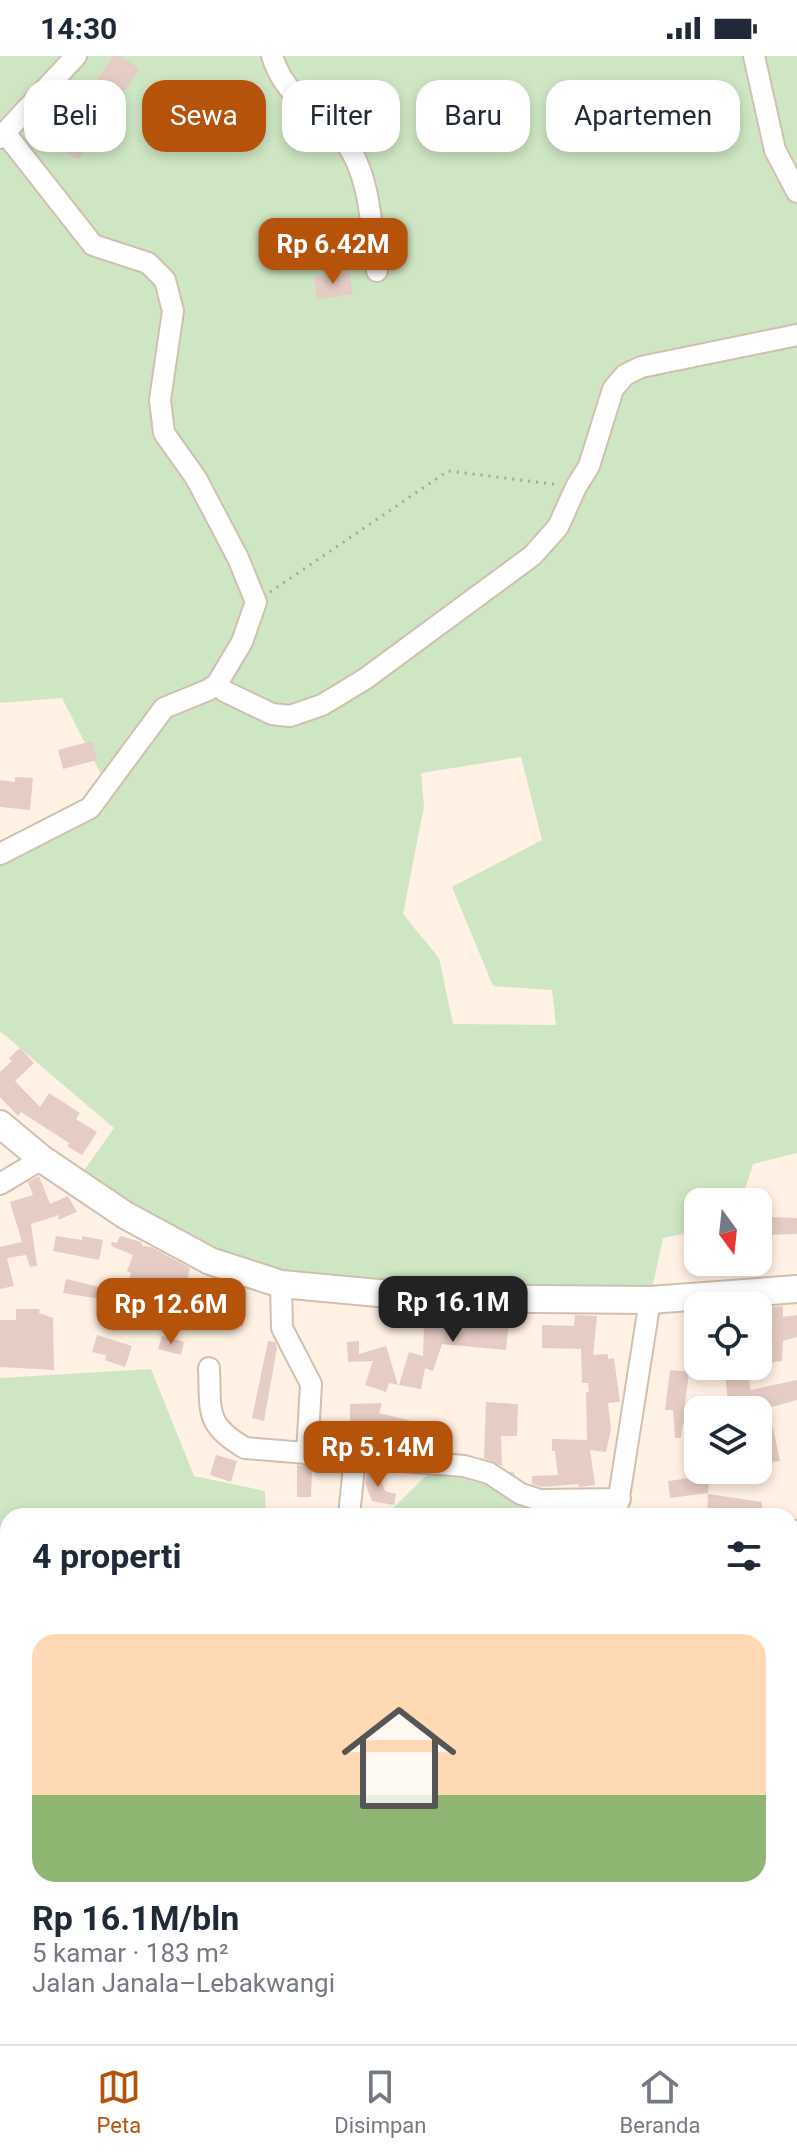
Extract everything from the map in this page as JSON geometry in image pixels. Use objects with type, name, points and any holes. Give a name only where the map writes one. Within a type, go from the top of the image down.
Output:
[{"type":"main road","points":[[0,1124],[42,1159],[125,1215],[210,1261],[281,1284],[432,1298],[650,1300],[797,1289]]},
{"type":"street","points":[[0,854],[90,808],[164,708],[217,684],[242,642],[256,602],[238,558],[196,478],[164,433],[160,400],[173,311],[165,280],[148,263],[93,245],[2,136],[76,56]]},
{"type":"street","points":[[272,56],[277,72],[292,94],[342,136],[352,152],[365,184],[377,271]]},
{"type":"street","points":[[754,56],[775,150],[797,192]]},
{"type":"street","points":[[217,684],[224,691],[272,714],[290,716],[322,705],[365,679],[532,556],[558,527],[589,466],[613,389],[625,375],[641,367],[797,335]]},
{"type":"street","points":[[0,1184],[42,1159]]},
{"type":"street","points":[[281,1284],[282,1328],[311,1384],[307,1454]]},
{"type":"street","points":[[209,1368],[211,1417],[225,1436],[245,1448],[464,1466],[489,1473],[521,1494],[540,1500],[618,1507],[650,1300]]},
{"type":"street","points":[[350,1508],[355,1456]]},
{"type":"path","points":[[256,602],[448,471],[576,487]]},
{"type":"green space","points":[[0,56],[797,56],[797,1153],[753,1164],[745,1188],[684,1188],[684,1234],[663,1238],[650,1298],[279,1279],[171,1236],[78,1179],[114,1128],[0,1031],[0,849],[106,784],[62,698],[0,703]],"holes":[[[521,757],[542,840],[452,887],[493,986],[552,990],[556,1025],[453,1024],[439,958],[403,914],[424,806],[421,773]]]},
{"type":"green space","points":[[151,1369],[194,1476],[265,1491],[266,1508],[0,1508],[0,1378]]},
{"type":"green space","points":[[430,1472],[514,1472],[525,1508],[393,1508]]},
{"type":"building","points":[[113,56],[120,56],[140,69],[126,90],[126,80],[97,80]]},
{"type":"building","points":[[66,152],[83,152],[78,160]]},
{"type":"building","points":[[349,272],[353,294],[317,300],[314,277]]},
{"type":"building","points":[[92,741],[97,760],[63,769],[58,750]]},
{"type":"building","points":[[15,777],[33,778],[30,810],[0,807],[0,780],[15,782]]},
{"type":"building","points":[[20,1048],[34,1063],[15,1081],[40,1107],[49,1093],[80,1113],[76,1119],[97,1132],[82,1155],[21,1112],[18,1116],[0,1097],[0,1072]]},
{"type":"building","points":[[39,1176],[50,1204],[68,1196],[77,1212],[58,1220],[59,1215],[31,1224],[37,1266],[30,1267],[26,1255],[7,1258],[14,1286],[0,1289],[0,1247],[22,1242],[10,1202],[33,1195],[28,1182]]},
{"type":"building","points":[[772,1217],[797,1218],[797,1234],[772,1235]]},
{"type":"building","points":[[56,1236],[103,1240],[99,1260],[53,1251]]},
{"type":"building","points":[[120,1236],[141,1242],[143,1246],[151,1247],[190,1268],[186,1286],[221,1290],[221,1296],[209,1297],[207,1316],[187,1314],[189,1299],[138,1303],[138,1306],[124,1303],[131,1273],[127,1271],[133,1255],[111,1246],[112,1242],[117,1243]]},
{"type":"building","points":[[66,1279],[103,1288],[100,1299],[63,1293]]},
{"type":"building","points":[[228,1284],[246,1289],[243,1326],[229,1327]]},
{"type":"building","points":[[783,1306],[783,1317],[797,1315],[797,1337],[783,1341],[782,1361],[772,1363],[772,1307]]},
{"type":"building","points":[[16,1309],[40,1309],[39,1313],[53,1318],[54,1370],[0,1367],[0,1320],[16,1320]]},
{"type":"building","points":[[575,1315],[597,1316],[593,1355],[608,1354],[608,1359],[614,1358],[620,1402],[608,1403],[611,1429],[606,1452],[590,1450],[595,1485],[542,1487],[532,1484],[532,1476],[558,1475],[552,1439],[587,1440],[586,1392],[589,1392],[588,1383],[582,1383],[581,1349],[542,1348],[542,1325],[574,1326]]},
{"type":"building","points":[[461,1317],[509,1321],[506,1350],[442,1344],[433,1371],[425,1368],[421,1389],[399,1385],[409,1352],[423,1356],[424,1325],[460,1324]]},
{"type":"building","points":[[97,1335],[132,1346],[125,1367],[105,1360],[106,1355],[92,1352]]},
{"type":"building","points":[[162,1336],[184,1342],[181,1355],[158,1349]]},
{"type":"building","points":[[268,1341],[275,1342],[277,1348],[264,1421],[252,1418]]},
{"type":"building","points":[[359,1341],[359,1354],[386,1346],[398,1385],[389,1383],[386,1392],[365,1385],[373,1361],[348,1362],[347,1342]]},
{"type":"building","points":[[670,1370],[684,1371],[684,1380],[688,1380],[681,1438],[675,1438],[673,1410],[665,1410]]},
{"type":"building","points":[[726,1380],[749,1380],[751,1390],[797,1380],[797,1400],[772,1407],[772,1396],[727,1396]]},
{"type":"building","points":[[486,1402],[518,1404],[517,1436],[501,1436],[502,1466],[484,1458]]},
{"type":"building","points":[[382,1403],[379,1413],[411,1421],[407,1434],[372,1425],[374,1446],[328,1442],[327,1433],[350,1430],[350,1404]]},
{"type":"building","points":[[773,1428],[780,1461],[772,1462]]},
{"type":"building","points":[[216,1455],[237,1461],[231,1482],[210,1475]]},
{"type":"building","points":[[297,1465],[312,1467],[311,1497],[297,1497]]},
{"type":"building","points":[[367,1471],[378,1472],[385,1491],[396,1494],[394,1505],[372,1501],[365,1483]]},
{"type":"building","points":[[684,1479],[684,1484],[709,1484],[708,1493],[670,1498],[668,1481]]},
{"type":"building","points":[[708,1494],[762,1502],[762,1508],[707,1508]]}]
